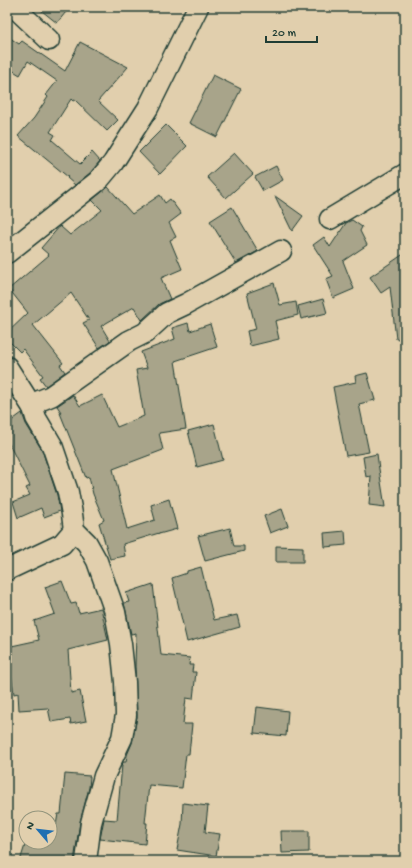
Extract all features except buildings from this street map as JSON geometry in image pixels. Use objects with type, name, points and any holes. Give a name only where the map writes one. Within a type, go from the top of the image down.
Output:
[{"type":"street","points":[[14,7],[49,40]]},
{"type":"street","points":[[7,253],[98,181],[113,163],[148,108],[198,7]]},
{"type":"street","points":[[330,220],[405,174]]},
{"type":"street","points":[[33,408],[39,401],[51,396],[129,341],[145,333],[167,313],[193,301],[281,251]]},
{"type":"street","points":[[7,367],[33,408],[36,418],[52,445],[68,492],[74,530],[87,544],[97,561],[115,612],[121,644],[125,682],[126,715],[122,738],[104,776],[91,823],[86,861]]},
{"type":"street","points":[[7,570],[62,544],[74,530]]}]
